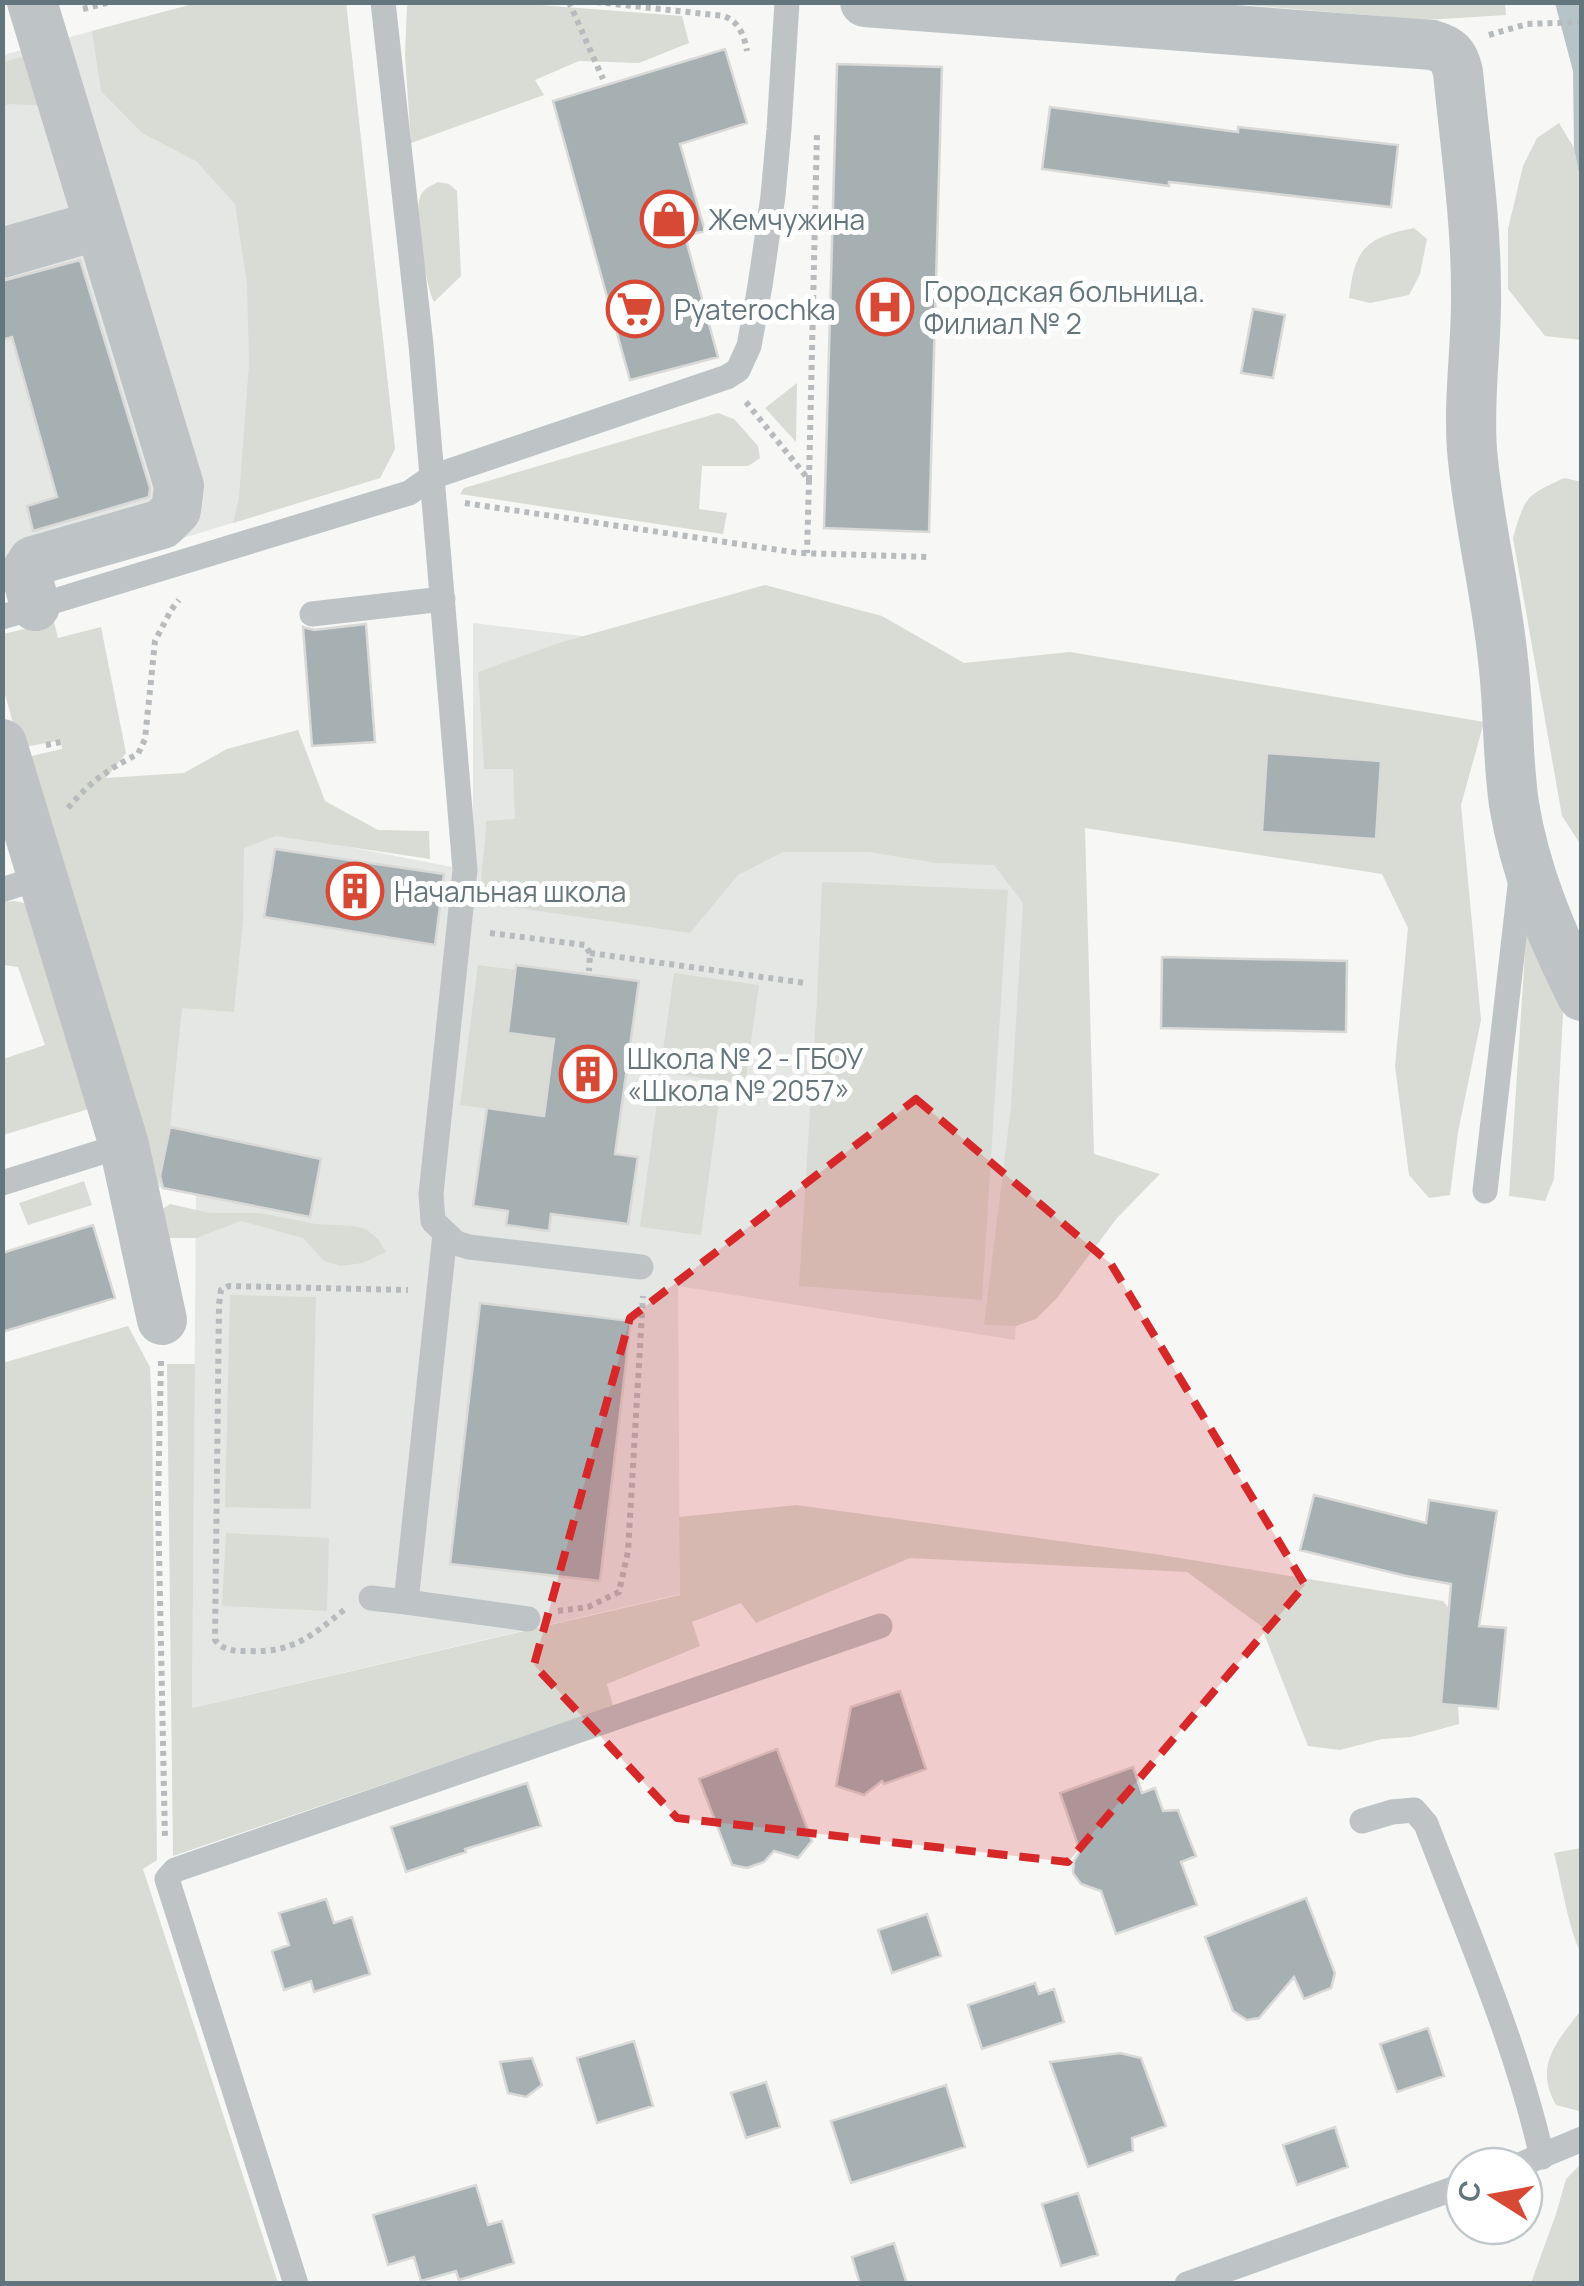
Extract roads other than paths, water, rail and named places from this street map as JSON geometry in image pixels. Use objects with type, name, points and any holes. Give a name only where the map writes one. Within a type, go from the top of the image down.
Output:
[{"type":"street","points":[[19,611],[26,572],[33,561],[162,524],[176,510],[179,486],[32,2]]},
{"type":"street","points":[[865,2],[1432,45],[1454,56],[1476,254],[1472,448],[1503,659],[1514,801],[1525,858],[1552,938],[1582,996]]},
{"type":"street","points":[[2,254],[100,224]]},
{"type":"street","points":[[2,744],[27,871],[124,1145],[162,1320]]},
{"type":"lane","points":[[383,2],[420,346],[465,870],[430,1194],[433,1221],[445,1234],[469,1248],[641,1267]]},
{"type":"lane","points":[[19,611],[409,492],[433,488],[738,370],[749,346],[760,286],[774,180],[788,2]]},
{"type":"lane","points":[[312,614],[443,599]]},
{"type":"lane","points":[[1485,1191],[1525,858]]},
{"type":"lane","points":[[2,1183],[124,1145]]},
{"type":"lane","points":[[406,1602],[445,1234]]},
{"type":"lane","points":[[371,1598],[528,1619]]},
{"type":"lane","points":[[296,2284],[167,1879],[175,1870],[880,1626]]},
{"type":"lane","points":[[1362,1821],[1414,1810],[1426,1824],[1514,2055],[1540,2146]]},
{"type":"lane","points":[[1544,2156],[1582,2139]]},
{"type":"lane","points":[[1187,2284],[1444,2192]]},
{"type":"place","name":"Жемчужина","points":[[669,219]]},
{"type":"place","name":"Городская больница. Филиал № 2","points":[[885,307]]},
{"type":"place","name":"Pyaterochka","points":[[635,309]]},
{"type":"place","name":"Начальная школа","points":[[355,891]]},
{"type":"place","name":"Школа № 2 - ГБОУ «Школа № 2057»","points":[[588,1074]]}]
